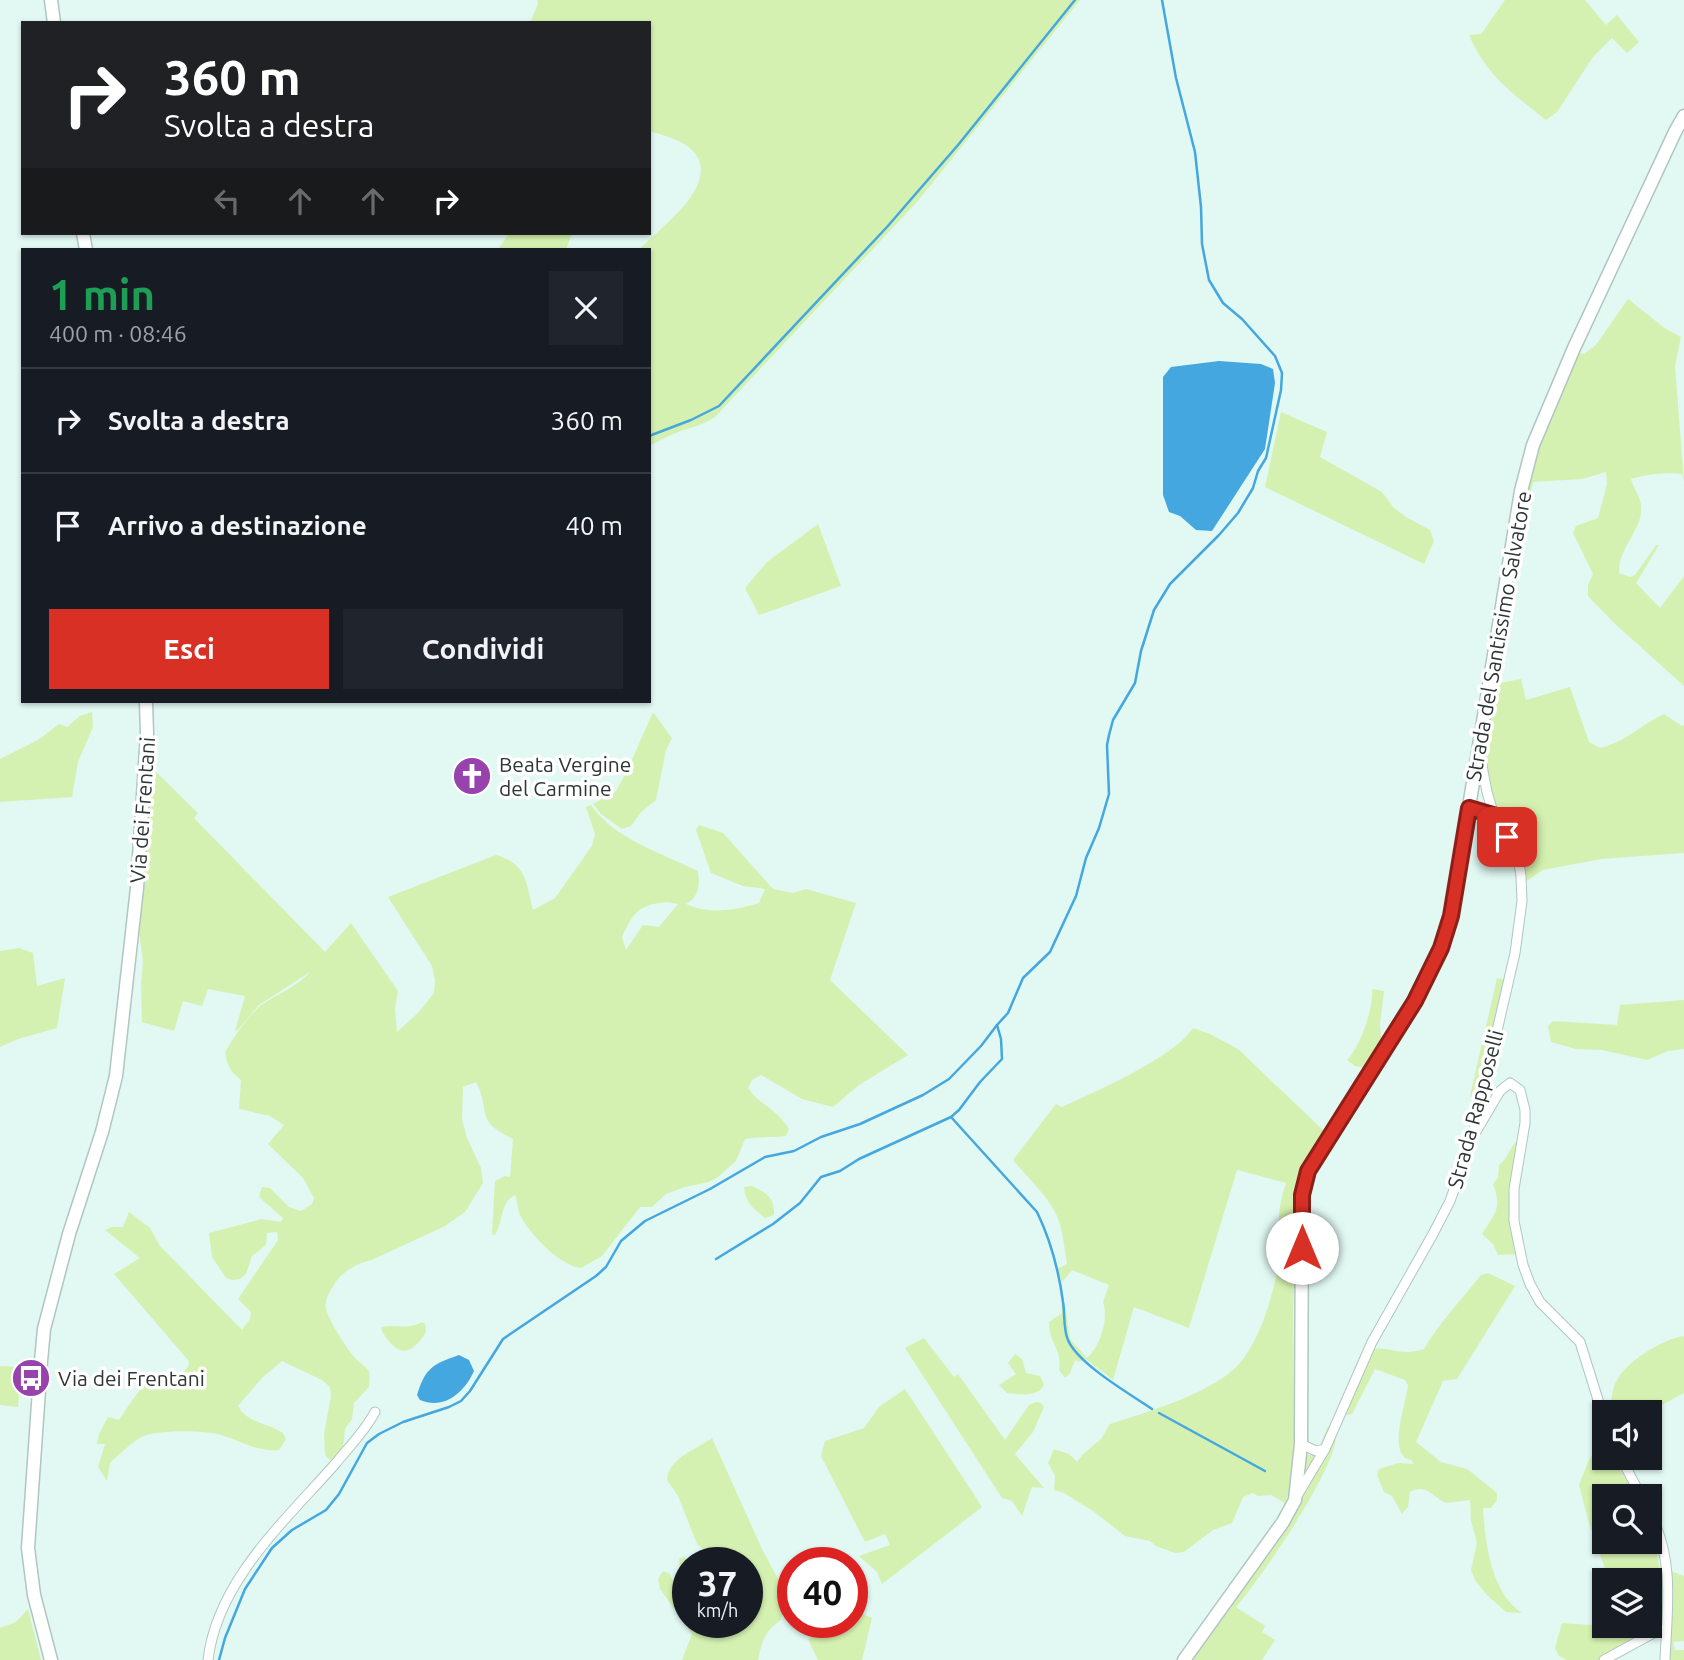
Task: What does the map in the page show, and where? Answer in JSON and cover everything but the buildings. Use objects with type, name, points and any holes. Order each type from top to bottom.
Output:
[{"type":"street","points":[[51,0],[54,21]]},
{"type":"street","name":"Strada del Santissimo Salvatore","points":[[1184,1660],[1283,1522],[1295,1500],[1301,1444],[1302,1195],[1308,1171],[1415,1001],[1441,948],[1451,916],[1521,491],[1534,445],[1574,348],[1684,116]]},
{"type":"street","name":"Via dei Frentani","points":[[51,1660],[34,1595],[28,1548],[44,1329],[116,1076],[137,888],[147,734],[146,703]]},
{"type":"street","name":"Strada Rapposelli","points":[[1295,1500],[1325,1449],[1372,1342],[1450,1201],[1472,1139],[1515,953],[1522,901],[1518,858],[1486,792],[1479,750]]},
{"type":"street","points":[[1469,808],[1496,816]]},
{"type":"street","points":[[1472,1139],[1500,1091],[1510,1083],[1515,1085],[1522,1096],[1525,1110],[1514,1189],[1514,1210],[1523,1265],[1541,1302],[1580,1342],[1598,1400]]},
{"type":"street","points":[[208,1660],[218,1620],[234,1587],[257,1553],[350,1446],[375,1412]]},
{"type":"street","points":[[1301,1444],[1316,1451],[1325,1449]]},
{"type":"street","points":[[1662,1543],[1667,1568],[1665,1660]]},
{"type":"street","points":[[1604,1660],[1658,1630],[1666,1629]]},
{"type":"green space","points":[[537,0],[1080,0],[917,202],[715,417],[651,445],[651,248],[641,248],[685,205],[700,177],[700,164],[693,151],[684,144],[651,132],[651,21],[531,21]]},
{"type":"green space","points":[[1505,0],[1585,0],[1606,25],[1617,15],[1639,42],[1627,53],[1612,38],[1593,57],[1557,112],[1546,120],[1511,92],[1492,72],[1469,35],[1481,34]]},
{"type":"green space","points":[[508,235],[571,235],[567,248],[499,248]]},
{"type":"green space","points":[[1628,299],[1666,329],[1681,337],[1675,366],[1684,482],[1682,474],[1675,473],[1631,479],[1640,502],[1641,514],[1622,555],[1619,573],[1630,577],[1635,575],[1656,545],[1659,545],[1636,583],[1660,608],[1684,576],[1684,686],[1588,596],[1588,585],[1593,574],[1573,533],[1576,526],[1598,518],[1607,484],[1606,472],[1582,479],[1533,482],[1521,538],[1517,538],[1529,477],[1544,430],[1578,353],[1584,354],[1596,345]]},
{"type":"green space","points":[[1281,412],[1327,432],[1320,457],[1382,492],[1393,507],[1430,530],[1434,541],[1424,564],[1265,487]]},
{"type":"green space","points":[[818,524],[841,586],[759,615],[745,588],[767,562]]},
{"type":"green space","points":[[1521,679],[1526,700],[1570,687],[1589,742],[1600,748],[1617,742],[1664,714],[1684,725],[1684,853],[1601,859],[1543,870],[1525,882],[1491,792],[1480,753],[1489,685]]},
{"type":"green space","points":[[92,712],[93,727],[78,762],[72,797],[0,802],[0,759],[38,740],[59,724],[67,727],[80,716]]},
{"type":"green space","points":[[653,712],[672,738],[666,750],[656,800],[641,812],[631,826],[622,829],[601,814],[593,804],[616,791]]},
{"type":"green space","points":[[150,766],[198,813],[194,818],[325,952],[351,923],[398,991],[395,1009],[397,1032],[418,1013],[434,993],[435,980],[432,966],[388,897],[496,855],[514,863],[524,875],[533,910],[555,898],[592,846],[595,834],[586,807],[591,805],[601,817],[625,836],[698,871],[698,890],[694,898],[686,904],[722,910],[750,906],[759,903],[765,889],[743,886],[711,873],[696,830],[699,825],[723,833],[773,889],[793,893],[806,889],[856,903],[830,980],[908,1055],[859,1085],[833,1107],[802,1099],[761,1075],[752,1080],[748,1088],[784,1122],[789,1129],[786,1136],[745,1139],[736,1161],[718,1177],[666,1194],[652,1207],[640,1207],[602,1256],[581,1268],[564,1262],[538,1240],[521,1217],[515,1195],[504,1208],[498,1230],[495,1235],[492,1234],[495,1181],[505,1176],[510,1177],[513,1139],[488,1121],[476,1082],[463,1087],[462,1119],[467,1138],[481,1168],[483,1183],[465,1212],[445,1226],[351,1268],[338,1279],[327,1298],[327,1313],[334,1327],[370,1376],[369,1387],[354,1403],[352,1419],[345,1429],[343,1449],[338,1456],[330,1460],[325,1455],[324,1434],[331,1396],[330,1387],[322,1380],[282,1361],[262,1378],[238,1406],[252,1419],[283,1433],[286,1439],[279,1450],[256,1448],[213,1433],[182,1431],[152,1434],[137,1440],[110,1463],[107,1481],[98,1467],[105,1444],[97,1444],[108,1417],[119,1420],[145,1385],[160,1377],[185,1371],[189,1365],[188,1360],[114,1274],[140,1258],[105,1230],[123,1227],[129,1212],[150,1228],[160,1246],[242,1330],[250,1319],[251,1312],[238,1299],[278,1240],[277,1232],[267,1233],[266,1245],[252,1256],[246,1274],[240,1279],[232,1280],[226,1278],[212,1257],[209,1233],[262,1219],[281,1222],[283,1218],[259,1197],[262,1187],[270,1188],[289,1207],[301,1211],[312,1204],[314,1198],[303,1178],[268,1144],[284,1125],[270,1116],[239,1109],[241,1080],[230,1068],[225,1053],[258,1008],[294,986],[310,972],[259,1005],[235,1031],[245,996],[208,989],[202,1006],[183,1001],[174,1031],[142,1022],[143,962],[139,931]],"holes":[[[658,903],[678,904],[659,927],[643,925],[626,950],[622,937],[638,911]]]},
{"type":"green space","points":[[19,948],[33,953],[37,986],[65,978],[57,1028],[0,1047],[0,951]]},
{"type":"green space","points":[[1497,978],[1506,980],[1479,1100],[1475,1100],[1470,1096]]},
{"type":"green space","points":[[1372,989],[1384,991],[1381,1038],[1363,1068],[1347,1060],[1365,1027]]},
{"type":"green space","points":[[1684,1000],[1684,1049],[1668,1051],[1647,1060],[1602,1050],[1576,1049],[1551,1042],[1548,1026],[1553,1021],[1617,1025],[1620,1005]]},
{"type":"green space","points":[[1193,1028],[1238,1049],[1324,1131],[1304,1166],[1296,1190],[1294,1454],[1291,1487],[1285,1503],[1271,1495],[1258,1496],[1253,1493],[1243,1497],[1232,1523],[1213,1530],[1184,1552],[1175,1553],[1150,1541],[1125,1536],[1093,1511],[1054,1490],[1055,1476],[1048,1463],[1054,1449],[1069,1454],[1077,1462],[1101,1439],[1110,1424],[1206,1388],[1243,1360],[1259,1332],[1275,1282],[1280,1252],[1280,1210],[1286,1183],[1237,1170],[1189,1328],[1134,1307],[1113,1380],[1086,1359],[1079,1362],[1075,1360],[1065,1378],[1059,1370],[1059,1357],[1049,1322],[1062,1313],[1061,1305],[1065,1304],[1070,1339],[1087,1358],[1096,1347],[1102,1332],[1105,1316],[1103,1302],[1109,1285],[1072,1270],[1062,1282],[1057,1269],[1067,1264],[1056,1214],[1013,1160],[1056,1104],[1062,1107],[1133,1073],[1170,1050]]},
{"type":"green space","points":[[1517,1141],[1520,1141],[1512,1193],[1520,1254],[1498,1255],[1493,1244],[1482,1234],[1496,1211],[1497,1200],[1493,1184],[1498,1178],[1499,1165]]},
{"type":"green space","points":[[752,1186],[769,1197],[774,1215],[765,1218],[751,1205],[744,1187]]},
{"type":"green space","points":[[1488,1273],[1515,1286],[1457,1379],[1443,1381],[1416,1442],[1441,1462],[1467,1469],[1497,1493],[1497,1500],[1491,1508],[1483,1508],[1488,1551],[1503,1593],[1522,1613],[1506,1612],[1475,1580],[1471,1570],[1477,1543],[1471,1521],[1470,1500],[1446,1503],[1425,1490],[1416,1490],[1410,1492],[1408,1507],[1402,1514],[1392,1496],[1384,1492],[1377,1475],[1379,1469],[1398,1463],[1414,1464],[1405,1458],[1399,1443],[1408,1385],[1405,1380],[1375,1369],[1352,1414],[1341,1416],[1370,1349],[1408,1352],[1424,1349],[1481,1275]]},
{"type":"green space","points":[[422,1322],[425,1324],[425,1334],[405,1351],[391,1343],[381,1327],[412,1326]]},
{"type":"green space","points":[[1684,1336],[1684,1393],[1662,1405],[1662,1400],[1612,1400],[1617,1380],[1629,1366],[1656,1346]]},
{"type":"green space","points":[[924,1338],[954,1377],[958,1374],[1005,1440],[1029,1405],[1036,1402],[1044,1407],[1033,1432],[1015,1454],[1044,1488],[1032,1487],[1022,1516],[1012,1501],[1002,1498],[905,1348]]},
{"type":"green space","points":[[1015,1354],[1022,1359],[1026,1373],[1040,1376],[1044,1384],[1038,1391],[1028,1394],[1007,1393],[999,1385],[1016,1374],[1008,1363]]},
{"type":"green space","points":[[0,1366],[21,1367],[18,1407],[0,1405]]},
{"type":"green space","points":[[905,1389],[982,1507],[882,1584],[877,1572],[868,1564],[868,1553],[890,1545],[885,1534],[865,1542],[821,1456],[825,1441],[864,1428],[879,1407]]},
{"type":"green space","points":[[1328,1426],[1336,1432],[1326,1469],[1297,1521],[1236,1607],[1265,1626],[1262,1632],[1275,1640],[1262,1660],[1189,1660],[1300,1496],[1302,1455],[1316,1455]]},
{"type":"green space","points":[[712,1438],[761,1547],[700,1547],[697,1544],[678,1496],[667,1480],[673,1465]]},
{"type":"green space","points":[[1592,1456],[1592,1470],[1621,1470],[1628,1484],[1592,1484],[1592,1532],[1579,1485]]},
{"type":"green space","points":[[763,1551],[777,1577],[777,1624],[764,1638],[758,1660],[682,1660],[690,1638],[763,1638]]},
{"type":"green space","points":[[1600,1554],[1657,1554],[1659,1568],[1605,1568]]},
{"type":"green space","points":[[663,1571],[670,1574],[672,1606],[660,1589],[658,1579]]},
{"type":"green space","points":[[1671,1571],[1684,1576],[1684,1641],[1673,1642],[1675,1650],[1684,1650],[1684,1660],[1668,1660]]},
{"type":"green space","points":[[28,1609],[41,1660],[0,1660],[0,1628],[16,1622]]},
{"type":"green space","points":[[868,1616],[872,1618],[868,1635]]},
{"type":"green space","points":[[1562,1623],[1590,1625],[1592,1638],[1632,1638],[1598,1660],[1567,1660],[1559,1656],[1555,1648]]},
{"type":"green space","points":[[867,1638],[862,1660],[818,1660],[808,1639]]},
{"type":"water","points":[[1219,361],[1261,364],[1273,369],[1275,383],[1265,449],[1212,531],[1196,530],[1180,516],[1169,512],[1163,495],[1163,377],[1171,367]]},
{"type":"water","points":[[459,1355],[469,1360],[474,1371],[465,1386],[445,1401],[429,1403],[420,1400],[417,1395],[431,1368]]},
{"type":"waterway","points":[[651,435],[719,406],[887,227],[958,145],[1075,0]]},
{"type":"waterway","points":[[716,1259],[773,1224],[800,1203],[821,1177],[840,1171],[859,1159],[951,1117],[1002,1059],[997,1025],[1008,1013],[1023,978],[1050,952],[1076,896],[1086,858],[1109,794],[1107,745],[1113,720],[1135,683],[1141,651],[1154,610],[1170,584],[1238,513],[1266,458],[1281,390],[1282,373],[1275,356],[1242,319],[1223,303],[1209,280],[1202,244],[1195,152],[1176,78],[1162,0]]},
{"type":"waterway","points":[[219,1660],[245,1589],[272,1548],[292,1530],[326,1510],[339,1494],[367,1443],[403,1422],[461,1401],[503,1339],[596,1276],[606,1267],[621,1241],[645,1221],[710,1189],[765,1157],[794,1151],[923,1095],[949,1079],[997,1025]]},
{"type":"waterway","points":[[951,1117],[1037,1212],[1053,1256],[1064,1306],[1065,1331],[1074,1349],[1106,1378],[1152,1409]]},
{"type":"waterway","points":[[1159,1413],[1265,1471]]},
{"type":"place","name":"Beata Vergine del Carmine","points":[[472,776]]},
{"type":"place","name":"Via dei Frentani","points":[[31,1378]]},
{"type":"route","points":[[1302,1248],[1302,1195],[1308,1171],[1415,1001],[1441,948],[1451,916],[1469,808],[1496,816],[1507,837]]}]
